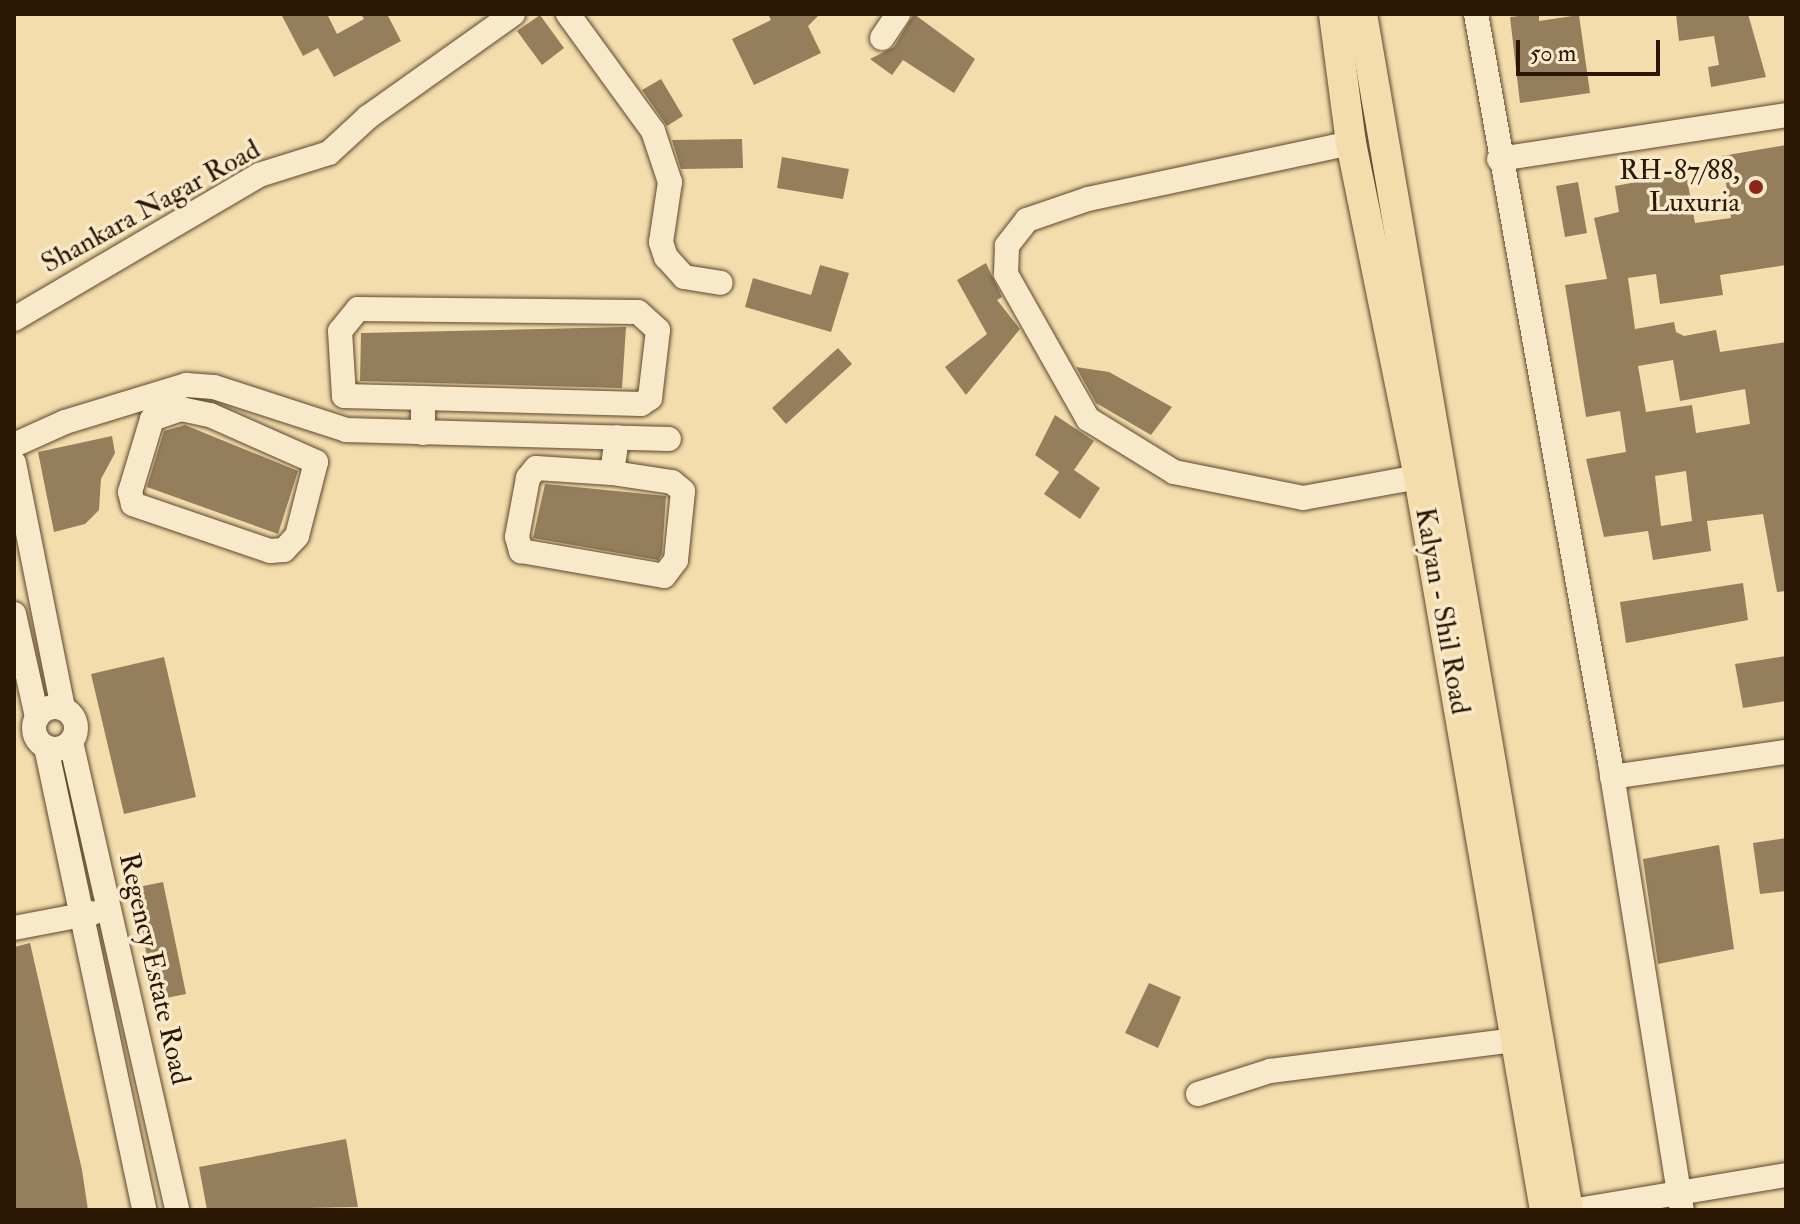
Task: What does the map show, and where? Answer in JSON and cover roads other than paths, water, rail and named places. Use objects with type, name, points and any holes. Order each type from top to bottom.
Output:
[{"type":"main road","name":"Kalyan - Shil Road","points":[[1334,14],[1351,143],[1419,477],[1545,1210]]},
{"type":"main road","name":"Kalyan - Shil Road","points":[[1362,14],[1568,1210]]},
{"type":"street","points":[[568,14],[653,131],[670,182],[661,242],[666,257],[684,277],[721,283]]},
{"type":"street","points":[[882,38],[898,14]]},
{"type":"street","points":[[1476,14],[1499,159],[1612,777],[1680,1201]]},
{"type":"street","name":"Shankara Nagar Road","points":[[17,312],[259,175],[329,153],[368,117],[500,17]]},
{"type":"street","points":[[1499,159],[1786,115]]},
{"type":"street","points":[[1351,143],[1088,199],[1027,220],[1007,246],[1006,274],[1088,419],[1164,467],[1202,481],[1303,498],[1419,477]]},
{"type":"street","points":[[358,309],[638,312],[658,330],[650,398],[641,404],[423,398],[344,396],[340,331],[358,309]]},
{"type":"street","points":[[14,445],[65,422],[186,385],[214,387],[257,404],[346,430],[669,439]]},
{"type":"street","points":[[423,398],[423,433]]},
{"type":"street","points":[[248,430],[257,404]]},
{"type":"street","points":[[163,411],[210,415],[248,430],[316,462],[297,536],[284,550],[270,551],[133,504],[130,492],[141,450],[152,419],[163,411]]},
{"type":"street","points":[[612,473],[617,437]]},
{"type":"street","points":[[14,463],[63,708],[33,733]]},
{"type":"street","points":[[536,468],[612,473],[672,482],[683,491],[676,560],[664,576],[521,551],[517,537],[528,478],[536,468]]},
{"type":"street","points":[[14,614],[33,733],[80,916],[144,1210]]},
{"type":"street","name":"Regency Estate Road","points":[[63,708],[76,723],[71,742],[177,1210]]},
{"type":"street","points":[[33,733],[71,742]]},
{"type":"street","points":[[1612,777],[1786,752]]},
{"type":"street","points":[[14,928],[111,908]]},
{"type":"street","points":[[1198,1094],[1270,1071],[1516,1040]]},
{"type":"street","points":[[1577,1210],[1680,1201],[1786,1175]]},
{"type":"place","name":"RH-87/88, Luxuria","points":[[1756,187]]}]
